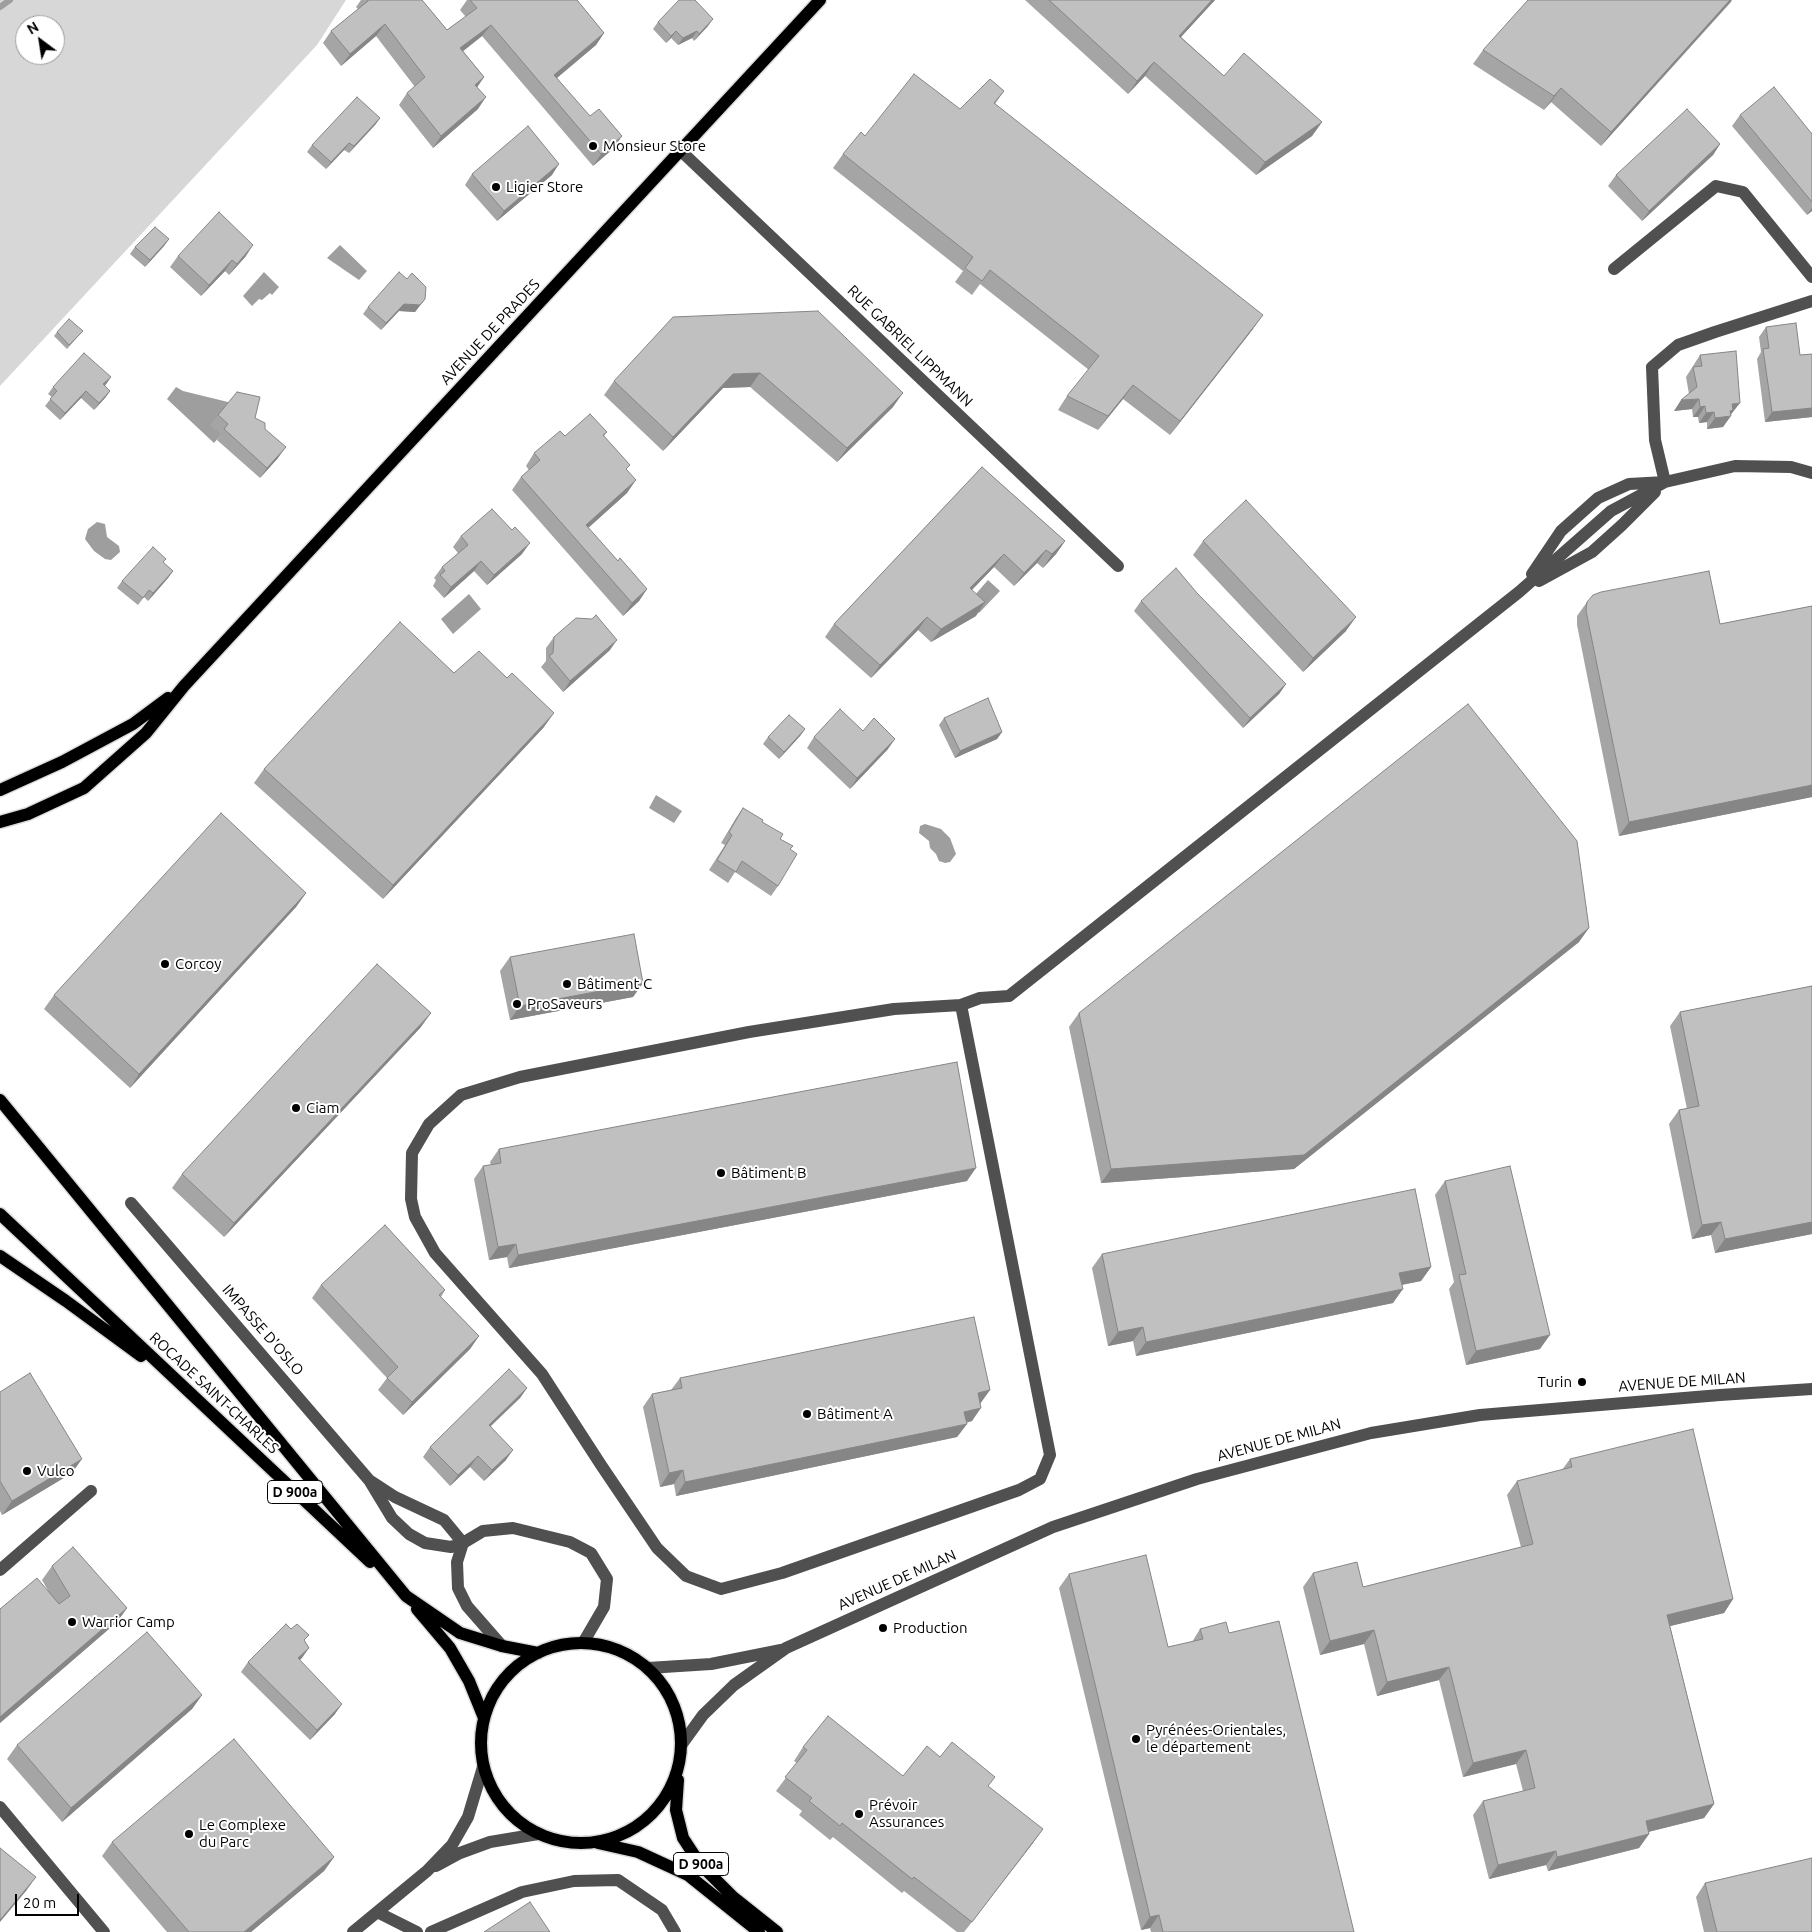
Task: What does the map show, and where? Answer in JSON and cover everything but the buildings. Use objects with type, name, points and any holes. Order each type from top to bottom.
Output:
[{"type":"main road","name":"AVENUE DE PRADES","points":[[0,822],[28,814],[84,788],[146,733],[184,686],[820,0]]},
{"type":"main road","name":"AVENUE DE PRADES","points":[[0,790],[62,762],[133,724],[184,686]]},
{"type":"main road","points":[[0,1100],[291,1453],[406,1596]]},
{"type":"main road","name":"ROCADE SAINT-CHARLES","points":[[0,1214],[406,1596],[450,1648],[469,1681],[484,1718]]},
{"type":"main road","points":[[0,1256],[66,1301],[184,1388]]},
{"type":"main road","name":"ROCADE SAINT-CHARLES","points":[[406,1596],[460,1634],[502,1646],[538,1653]]},
{"type":"main road","points":[[583,1643],[606,1646],[628,1654],[648,1668],[667,1689],[678,1716],[682,1744],[679,1768],[668,1795],[649,1817],[626,1834],[598,1843],[567,1843],[538,1834],[513,1818],[494,1795],[483,1767],[481,1742],[484,1718],[496,1691],[514,1669],[538,1653],[560,1645],[583,1643]]},
{"type":"main road","name":"D 900a","points":[[679,1768],[676,1810],[683,1838],[700,1864],[733,1897],[777,1932]]},
{"type":"main road","name":"D 900a","points":[[598,1843],[638,1852],[688,1874],[759,1932]]},
{"type":"street","name":"RUE GABRIEL LIPPMANN","points":[[681,151],[1118,566]]},
{"type":"street","points":[[1614,269],[1716,186],[1743,192],[1812,277]]},
{"type":"street","points":[[1665,482],[1655,440],[1652,367],[1678,345],[1812,301]]},
{"type":"street","points":[[1519,592],[1561,531],[1598,498],[1629,484],[1665,482],[1735,466],[1791,467],[1812,473]]},
{"type":"street","points":[[961,1005],[1050,1456],[1040,1479],[1019,1490],[782,1573],[721,1589],[686,1576],[657,1548],[542,1374],[435,1253],[415,1217],[411,1199],[412,1153],[429,1124],[461,1096],[520,1076],[749,1032],[894,1009],[961,1005],[980,998],[1009,996],[1519,592],[1611,511],[1665,482]]},
{"type":"street","points":[[1519,592],[1592,552],[1665,482]]},
{"type":"street","name":"IMPASSE D'OSLO","points":[[131,1203],[369,1480]]},
{"type":"street","name":"AVENUE DE MILAN","points":[[682,1744],[703,1715],[734,1685],[786,1648],[1053,1527],[1196,1479],[1371,1433],[1480,1415],[1701,1396],[1812,1390]]},
{"type":"street","points":[[369,1480],[395,1497],[444,1520],[463,1543]]},
{"type":"street","points":[[369,1480],[392,1518],[409,1534],[425,1543],[450,1547],[463,1543],[483,1531],[513,1528],[570,1542],[591,1553],[607,1579],[604,1607],[583,1643]]},
{"type":"street","points":[[0,1570],[91,1491]]},
{"type":"street","points":[[463,1543],[457,1562],[458,1588],[467,1606],[502,1646]]},
{"type":"street","name":"AVENUE DE MILAN","points":[[648,1668],[711,1664],[786,1648]]},
{"type":"street","points":[[353,1932],[427,1871],[452,1845],[468,1816],[483,1767]]},
{"type":"street","points":[[0,1807],[104,1932]]},
{"type":"street","points":[[427,1871],[460,1853],[490,1842],[538,1834]]},
{"type":"street","points":[[431,1932],[522,1892],[574,1881],[618,1880],[662,1910],[675,1932]]},
{"type":"street","points":[[377,1912],[416,1932]]},
{"type":"shaded area","points":[[0,0],[346,0],[317,45],[0,386]]},
{"type":"shaded area","points":[[340,245],[367,271],[359,280],[327,258]]},
{"type":"shaded area","points":[[264,272],[279,287],[272,295],[270,293],[262,300],[259,299],[252,306],[243,296]]},
{"type":"shaded area","points":[[176,387],[183,391],[228,402],[221,435],[214,443],[167,399]]},
{"type":"shaded area","points":[[97,522],[105,524],[107,537],[119,546],[120,552],[111,560],[105,559],[94,551],[85,539],[88,529]]},
{"type":"shaded area","points":[[988,580],[1000,591],[979,613],[968,603]]},
{"type":"shaded area","points":[[469,594],[481,609],[453,634],[441,619]]},
{"type":"shaded area","points":[[656,795],[682,811],[674,823],[649,808]]},
{"type":"shaded area","points":[[925,824],[941,829],[950,838],[956,854],[950,862],[939,861],[936,854],[930,848],[929,841],[919,833],[920,826]]},
{"type":"waterway","points":[[0,7],[10,0]]},
{"type":"place","name":"Monsieur Store","points":[[593,146]]},
{"type":"place","name":"Ligier Store","points":[[496,187]]},
{"type":"place","name":"Corcoy","points":[[165,964]]},
{"type":"place","name":"Bâtiment C","points":[[567,984]]},
{"type":"place","name":"ProSaveurs","points":[[517,1004]]},
{"type":"place","name":"Ciam","points":[[296,1108]]},
{"type":"place","name":"Bâtiment B","points":[[721,1173]]},
{"type":"place","name":"Turin","points":[[1582,1382]]},
{"type":"place","name":"Bâtiment A","points":[[807,1414]]},
{"type":"place","name":"Vulco","points":[[27,1471]]},
{"type":"place","name":"Warrior Camp","points":[[72,1622]]},
{"type":"place","name":"Production","points":[[883,1628]]},
{"type":"place","name":"Pyrénées-Orientales, le département","points":[[1136,1739]]},
{"type":"place","name":"Prévoir Assurances","points":[[859,1814]]},
{"type":"place","name":"Le Complexe du Parc","points":[[189,1834]]}]
